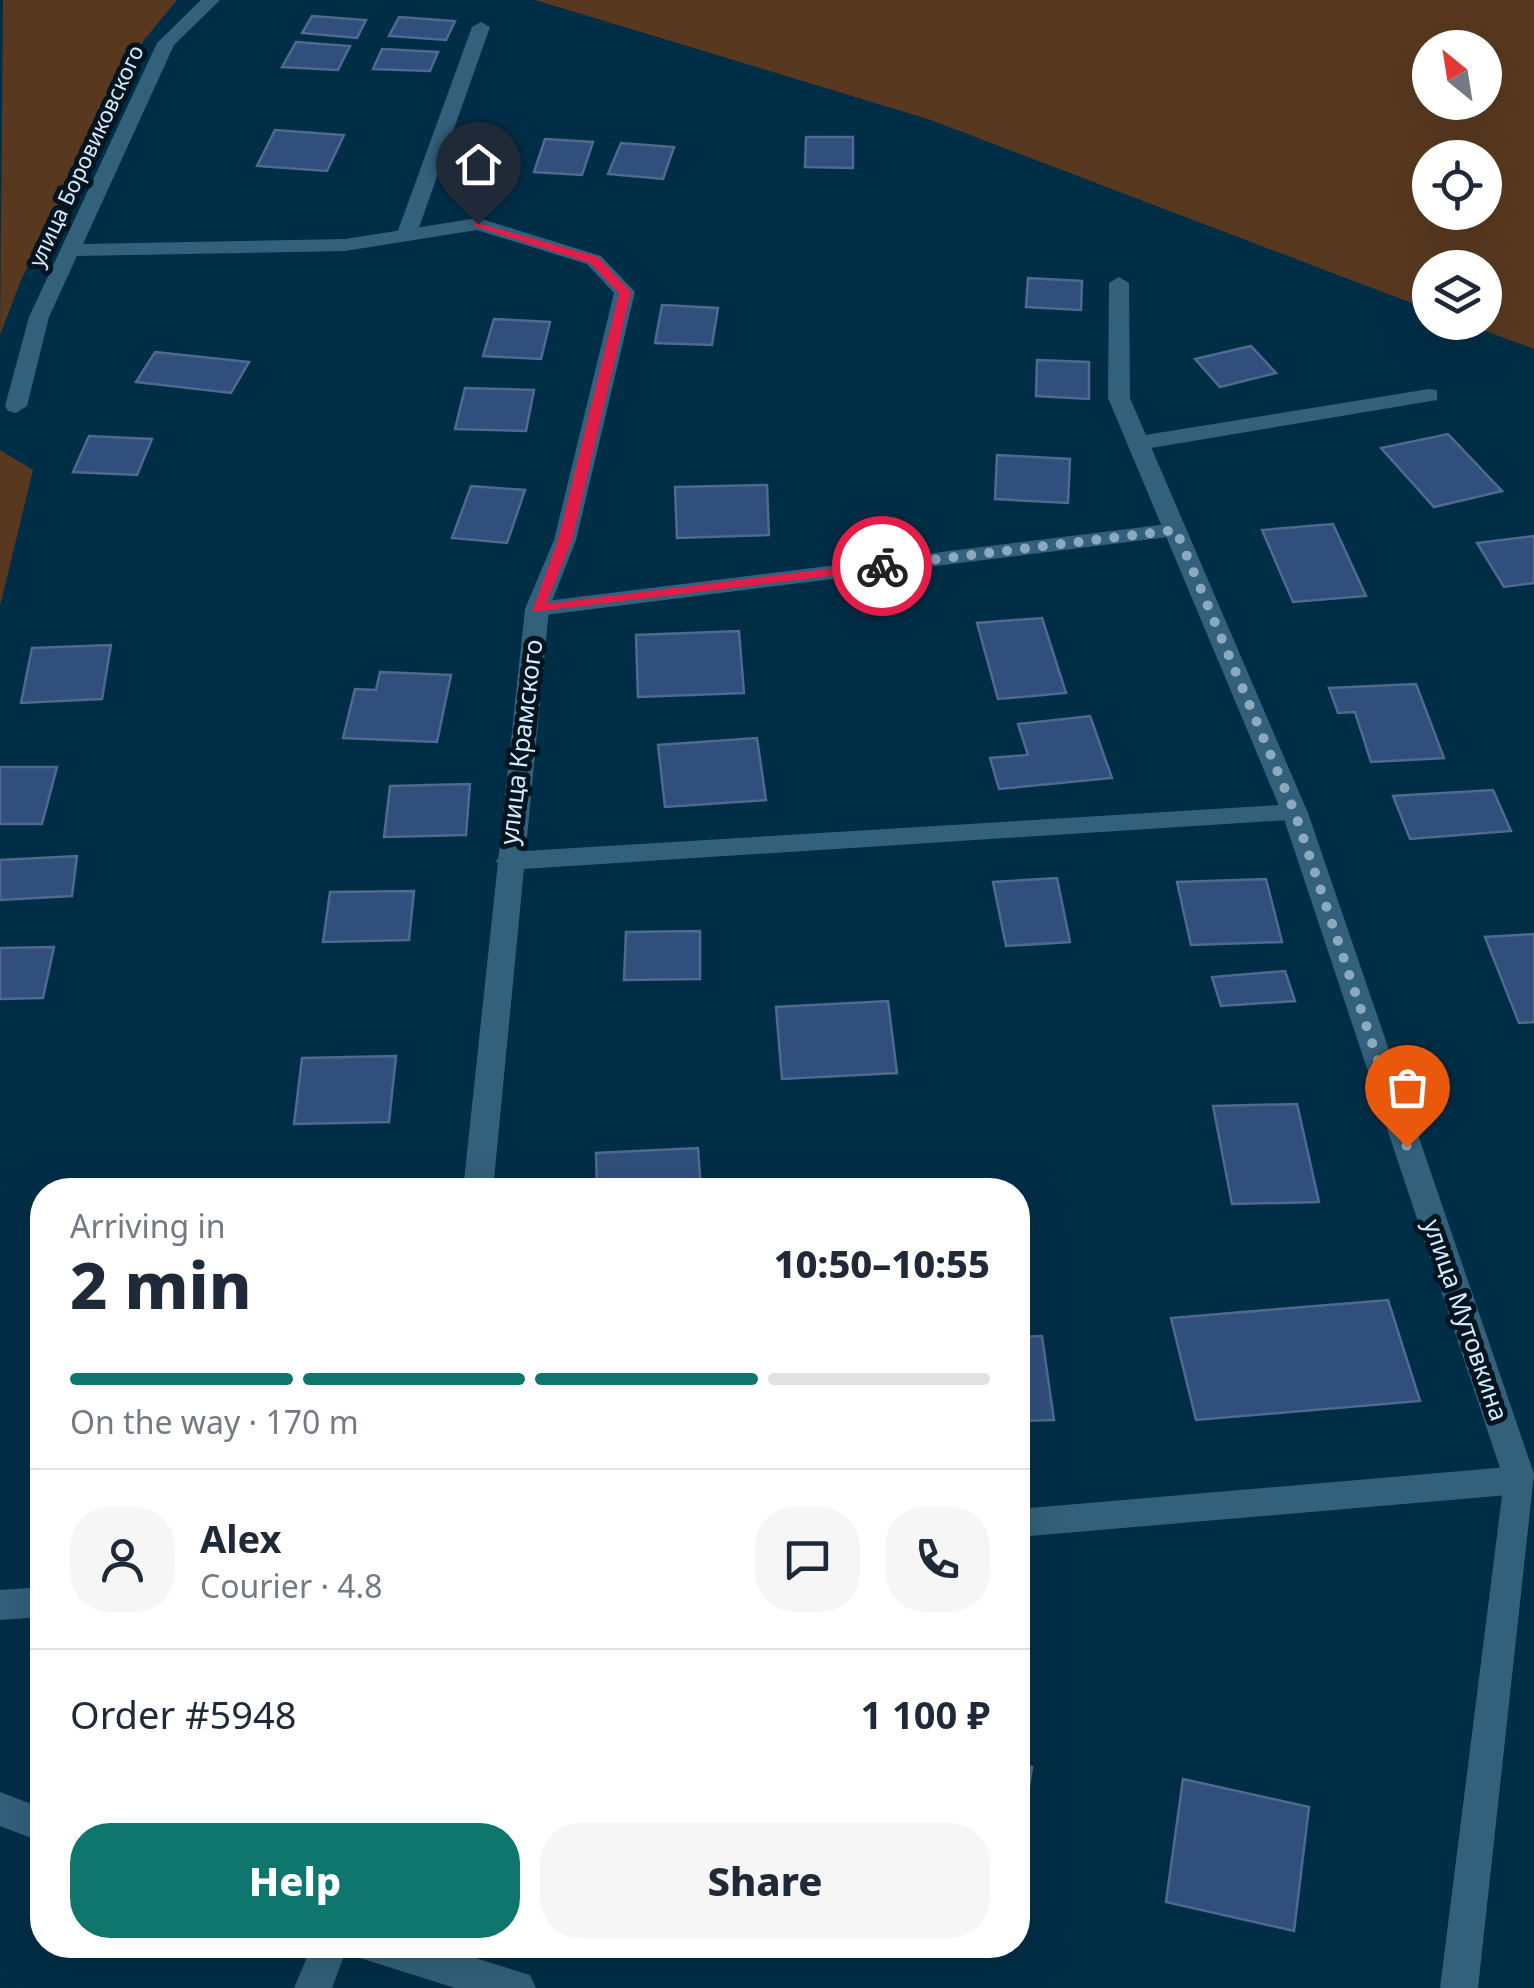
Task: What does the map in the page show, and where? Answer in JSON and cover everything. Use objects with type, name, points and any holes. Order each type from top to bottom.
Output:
[{"type":"street","name":"улица Боровиковского","points":[[16,406],[39,317],[166,43],[211,0]]},
{"type":"street","points":[[70,250],[345,245],[406,236],[481,27]]},
{"type":"street","name":"улица Крамского","points":[[406,236],[478,224],[594,260],[625,292],[565,540],[537,609],[508,861],[479,1178]]},
{"type":"street","name":"улица Мутовкина","points":[[1119,283],[1120,398],[1295,813],[1520,1480],[1459,1988]]},
{"type":"street","points":[[1139,443],[1429,395]]},
{"type":"street","points":[[537,609],[1176,530]]},
{"type":"street","points":[[508,861],[1295,813]]},
{"type":"street","points":[[1030,1522],[1520,1480]]},
{"type":"street","points":[[0,1605],[30,1603]]},
{"type":"street","points":[[0,1809],[30,1820]]},
{"type":"street","points":[[313,1988],[325,1958]]},
{"type":"street","points":[[417,1958],[517,1988]]},
{"type":"shaded area","points":[[3,0],[177,0],[144,40],[21,280],[0,335]]},
{"type":"shaded area","points":[[535,0],[1534,0],[1534,349],[1502,337],[1502,250],[1412,250],[1412,303],[928,119]]},
{"type":"shaded area","points":[[0,450],[33,470],[0,606]]},
{"type":"building","points":[[312,16],[366,20],[357,38],[302,33]]},
{"type":"building","points":[[399,17],[455,21],[446,40],[389,36]]},
{"type":"building","points":[[296,42],[350,46],[338,70],[282,67]]},
{"type":"building","points":[[382,49],[438,52],[430,71],[373,69]]},
{"type":"building","points":[[275,130],[344,135],[327,171],[257,166]]},
{"type":"building","points":[[464,137],[512,142],[497,172],[449,168]]},
{"type":"building","points":[[806,137],[853,137],[853,168],[805,167]]},
{"type":"building","points":[[545,139],[593,142],[582,175],[534,172]]},
{"type":"building","points":[[621,143],[674,147],[663,179],[608,174]]},
{"type":"building","points":[[1028,278],[1082,281],[1081,310],[1026,307]]},
{"type":"building","points":[[662,305],[718,308],[712,345],[655,343]]},
{"type":"building","points":[[494,319],[550,322],[541,359],[483,356]]},
{"type":"building","points":[[1251,346],[1276,373],[1220,387],[1195,359]]},
{"type":"building","points":[[155,352],[249,362],[231,393],[136,382]]},
{"type":"building","points":[[1037,360],[1089,362],[1089,399],[1036,396]]},
{"type":"building","points":[[465,388],[534,390],[526,431],[455,429]]},
{"type":"building","points":[[1448,434],[1502,491],[1434,507],[1381,448]]},
{"type":"building","points":[[89,436],[152,439],[137,475],[73,472]]},
{"type":"building","points":[[997,455],[1070,459],[1068,503],[995,499]]},
{"type":"building","points":[[767,485],[769,535],[677,538],[675,487]]},
{"type":"building","points":[[471,486],[525,490],[507,543],[452,538]]},
{"type":"building","points":[[1333,524],[1366,596],[1293,602],[1262,530]]},
{"type":"building","points":[[1534,536],[1534,583],[1504,587],[1477,543]]},
{"type":"building","points":[[1042,618],[1066,693],[998,699],[977,623]]},
{"type":"building","points":[[739,631],[744,693],[638,697],[636,635]]},
{"type":"building","points":[[111,645],[102,699],[21,703],[32,648]]},
{"type":"building","points":[[380,672],[451,675],[437,742],[343,738],[355,689],[376,690]]},
{"type":"building","points":[[1416,684],[1444,758],[1371,762],[1355,712],[1338,713],[1329,688]]},
{"type":"building","points":[[1090,716],[1112,778],[999,789],[990,758],[1028,755],[1018,724]]},
{"type":"building","points":[[757,738],[766,800],[665,807],[658,745]]},
{"type":"building","points":[[0,767],[57,767],[42,824],[0,824]]},
{"type":"building","points":[[470,784],[466,835],[384,837],[390,786]]},
{"type":"building","points":[[1493,790],[1511,831],[1410,839],[1393,796]]},
{"type":"building","points":[[77,856],[72,896],[0,900],[0,860]]},
{"type":"building","points":[[1057,878],[1070,942],[1006,946],[993,882]]},
{"type":"building","points":[[1266,879],[1282,942],[1191,945],[1177,882]]},
{"type":"building","points":[[414,891],[409,940],[323,942],[330,892]]},
{"type":"building","points":[[700,931],[700,979],[624,980],[626,932]]},
{"type":"building","points":[[1534,934],[1534,1022],[1519,1023],[1485,937]]},
{"type":"building","points":[[54,947],[43,998],[0,999],[0,948]]},
{"type":"building","points":[[1285,971],[1295,1001],[1221,1006],[1212,977]]},
{"type":"building","points":[[888,1001],[897,1073],[782,1079],[776,1007]]},
{"type":"building","points":[[396,1056],[389,1122],[294,1124],[302,1058]]},
{"type":"building","points":[[1297,1104],[1319,1202],[1232,1204],[1213,1106]]},
{"type":"building","points":[[698,1148],[700,1178],[597,1178],[596,1153]]},
{"type":"building","points":[[1388,1300],[1420,1401],[1196,1420],[1171,1318]]},
{"type":"building","points":[[1030,1336],[1042,1336],[1054,1420],[1030,1421]]},
{"type":"building","points":[[1183,1779],[1309,1807],[1294,1931],[1166,1902]]},
{"type":"way so far","points":[[882,566],[1176,530],[1295,813],[1407,1147]]},
{"type":"route","points":[[478,224],[594,260],[625,292],[565,540],[537,609],[882,566]]}]
